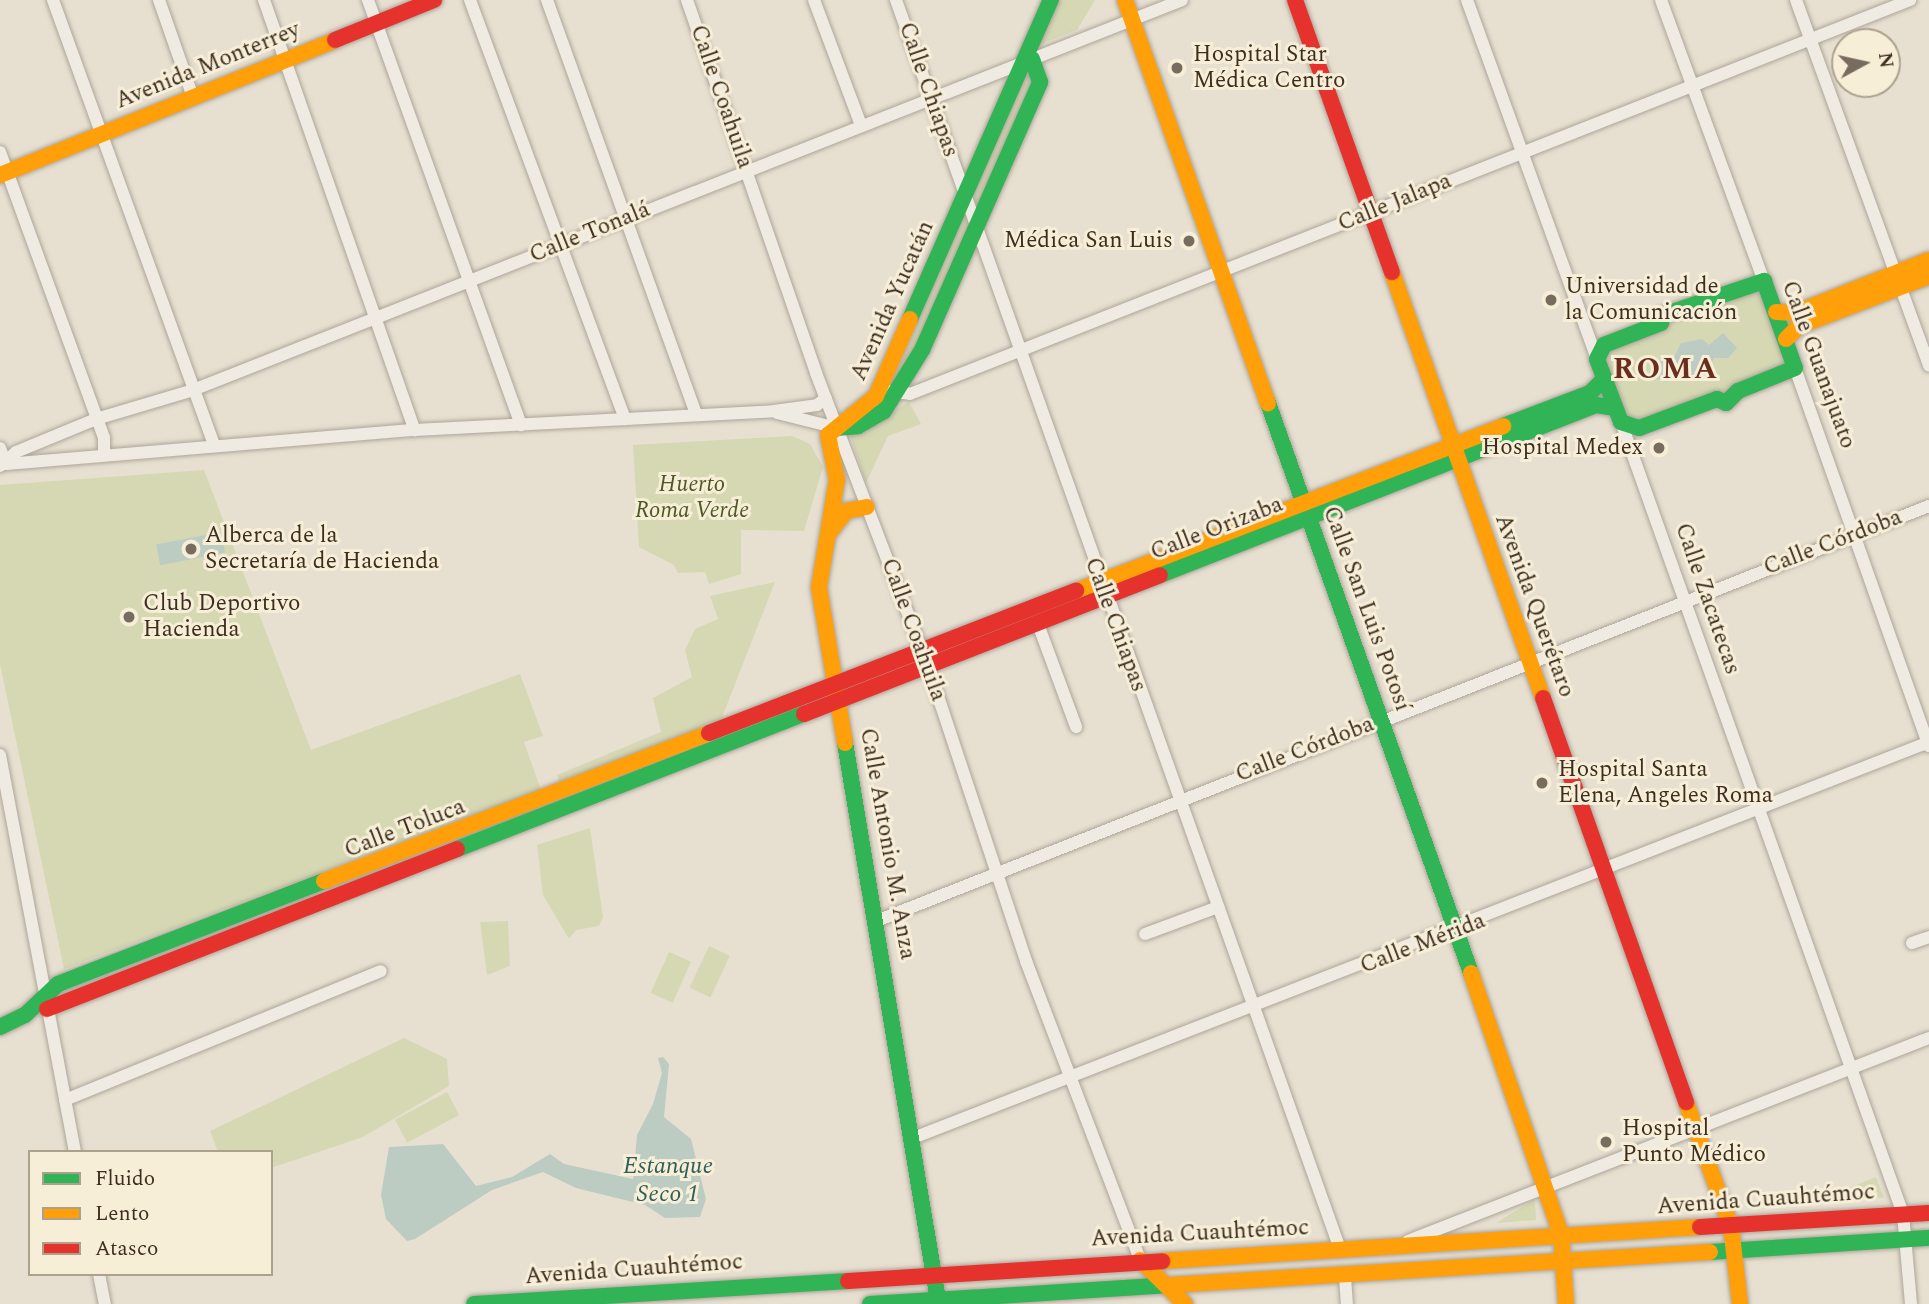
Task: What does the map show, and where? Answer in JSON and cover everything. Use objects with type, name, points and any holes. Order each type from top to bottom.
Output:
[{"type":"main road","name":"Avenida Monterrey","points":[[4,173],[434,0]]},
{"type":"main road","name":"Avenida Yucatán","points":[[837,428],[869,406],[880,389],[1027,61],[1051,0]]},
{"type":"main road","name":"Calle San Luis Potosí","points":[[1125,0],[1547,1186],[1561,1234],[1566,1304]]},
{"type":"main road","name":"Avenida Querétaro","points":[[1295,0],[1731,1227],[1737,1251],[1740,1304]]},
{"type":"main road","name":"Avenida Yucatán","points":[[837,428],[865,423],[897,395],[974,220],[1040,82],[1041,71],[1027,61]]},
{"type":"main road","points":[[1786,339],[1794,328],[1898,281],[1929,260]]},
{"type":"main road","points":[[1776,312],[1795,313],[1898,281],[1929,276]]},
{"type":"main road","points":[[1597,359],[1604,345],[1661,323],[1663,315],[1764,281]]},
{"type":"main road","name":"Calle Guanajuato","points":[[1764,281],[1795,368]]},
{"type":"main road","name":"Calle Zacatecas","points":[[1597,359],[1618,415]]},
{"type":"main road","name":"Calle Orizaba","points":[[1307,510],[1458,461],[1596,405],[1639,428],[1717,399],[1726,403],[1738,391],[1795,368]]},
{"type":"main road","name":"Calle Orizaba","points":[[837,695],[1307,510],[1452,445],[1590,393],[1604,379]]},
{"type":"main road","name":"Calle Antonio M. Anza","points":[[837,428],[828,435],[837,480],[824,539],[819,587],[879,920],[938,1302]]},
{"type":"main road","points":[[824,539],[846,512],[867,507]]},
{"type":"main road","name":"Calle Orizaba","points":[[925,659],[1038,624],[1103,591]]},
{"type":"main road","name":"Calle Toluca","points":[[0,1027],[46,1004],[58,984],[471,836],[837,695]]},
{"type":"main road","name":"Avenida Cuauhtémoc","points":[[474,1304],[1403,1243],[1731,1227],[1929,1213]]},
{"type":"main road","points":[[870,1304],[1345,1277],[1929,1238]]},
{"type":"main road","points":[[1140,1260],[1171,1285],[1185,1304]]},
{"type":"street","points":[[53,0],[214,443]]},
{"type":"street","points":[[159,0],[193,97]]},
{"type":"street","points":[[264,0],[415,430]]},
{"type":"street","points":[[368,0],[521,425]]},
{"type":"street","points":[[470,0],[625,419]]},
{"type":"street","points":[[547,0],[628,218],[696,413]]},
{"type":"street","name":"Calle Coahuila","points":[[687,0],[826,398],[925,659],[995,871],[1070,1079],[1140,1260]]},
{"type":"street","points":[[814,0],[861,125]]},
{"type":"street","name":"Calle Chiapas","points":[[896,0],[1176,799],[1257,1009],[1340,1249]]},
{"type":"street","name":"Calle Tonalá","points":[[3,465],[16,452],[96,419],[193,390],[1182,0]]},
{"type":"street","name":"Calle Zacatecas","points":[[1467,0],[1597,359]]},
{"type":"street","name":"Calle Guanajuato","points":[[1661,0],[1764,281]]},
{"type":"street","points":[[1796,0],[1929,366]]},
{"type":"street","name":"Calle Jalapa","points":[[897,395],[1018,351],[1910,0]]},
{"type":"street","points":[[0,152],[4,173],[96,419],[104,454]]},
{"type":"street","name":"Calle Guanajuato","points":[[1795,368],[1929,744]]},
{"type":"street","points":[[880,389],[897,395]]},
{"type":"street","points":[[0,448],[3,465],[214,443],[696,413],[774,411],[817,405],[826,398]]},
{"type":"street","points":[[774,411],[837,428]]},
{"type":"street","name":"Calle Zacatecas","points":[[1618,415],[1903,1214],[1911,1304]]},
{"type":"street","name":"Calle Córdoba","points":[[879,920],[1176,799],[1929,506]]},
{"type":"street","points":[[1038,624],[1076,727]]},
{"type":"street","name":"Calle Mérida","points":[[913,1138],[1257,1009],[1929,744]]},
{"type":"street","points":[[0,755],[75,1150]]},
{"type":"street","points":[[1145,934],[1219,907]]},
{"type":"street","points":[[1912,943],[1929,937]]},
{"type":"street","points":[[65,1100],[381,971]]},
{"type":"street","points":[[1403,1243],[1929,1038]]},
{"type":"street","points":[[99,1276],[105,1304]]},
{"type":"street","points":[[1345,1277],[1347,1304]]},
{"type":"green space","points":[[1057,0],[1095,0],[1077,30],[1036,46]]},
{"type":"green space","points":[[1028,65],[1040,72],[975,212],[969,197]]},
{"type":"green space","points":[[966,209],[971,221],[921,345],[890,388]]},
{"type":"green space","points":[[1764,281],[1795,367],[1628,428],[1597,342]]},
{"type":"green space","points":[[909,402],[921,424],[888,436],[866,483],[850,435]]},
{"type":"green space","name":"Huerto Roma Verde","points":[[792,436],[810,444],[823,467],[804,531],[741,530],[741,574],[709,584],[705,572],[678,573],[674,565],[639,547],[633,445]]},
{"type":"green space","points":[[204,470],[311,750],[520,674],[543,736],[524,742],[541,790],[64,969],[0,664],[0,485]]},
{"type":"green space","points":[[775,582],[721,720],[560,784],[557,775],[661,732],[653,698],[692,677],[685,650],[695,629],[718,619],[710,596]]},
{"type":"green space","points":[[590,828],[603,917],[599,926],[576,930],[569,939],[543,895],[537,845]]},
{"type":"green space","points":[[508,921],[510,966],[487,975],[480,922]]},
{"type":"green space","points":[[709,946],[730,956],[710,997],[690,988]]},
{"type":"green space","points":[[669,952],[691,962],[673,1003],[651,993]]},
{"type":"green space","points":[[404,1038],[447,1059],[449,1086],[363,1137],[273,1167],[273,1150],[217,1150],[210,1131]]},
{"type":"green space","points":[[447,1092],[459,1115],[407,1143],[395,1120]]},
{"type":"green space","points":[[1876,1177],[1884,1198],[1831,1195]]},
{"type":"green space","points":[[1535,1199],[1536,1220],[1496,1223]]},
{"type":"water","points":[[1723,333],[1737,348],[1728,358],[1714,358],[1705,377],[1689,379],[1679,372],[1667,382],[1657,379],[1654,363],[1674,357],[1681,343],[1702,339],[1709,345]]},
{"type":"water","name":"Alberca de la Secretaría de Hacienda","points":[[221,532],[225,553],[160,565],[156,545]]},
{"type":"water","name":"Estanque Seco 1","points":[[663,1057],[669,1064],[664,1117],[691,1139],[706,1199],[700,1217],[665,1218],[645,1205],[576,1188],[543,1172],[492,1190],[415,1239],[407,1241],[386,1219],[381,1195],[389,1147],[443,1144],[476,1186],[512,1177],[550,1154],[564,1164],[633,1179],[637,1135],[653,1104],[662,1073],[658,1058]]},
{"type":"traffic: fast","points":[[910,319],[1051,0]]},
{"type":"traffic: fast","points":[[837,428],[858,426],[884,411],[922,350],[1040,82],[1032,59]]},
{"type":"traffic: fast","points":[[1764,281],[1795,368],[1738,391],[1726,403],[1717,399],[1639,428],[1621,422],[1597,359],[1604,345],[1661,323],[1663,315],[1764,281]]},
{"type":"traffic: fast","points":[[1503,426],[1590,393],[1604,379]]},
{"type":"traffic: fast","points":[[1268,403],[1471,973]]},
{"type":"traffic: fast","points":[[1160,575],[1596,405],[1614,408]]},
{"type":"traffic: fast","points":[[457,849],[804,714]]},
{"type":"traffic: fast","points":[[845,743],[938,1300]]},
{"type":"traffic: fast","points":[[0,1027],[25,1015],[58,984],[324,881]]},
{"type":"traffic: fast","points":[[1710,1252],[1929,1238]]},
{"type":"traffic: fast","points":[[474,1304],[848,1281]]},
{"type":"traffic: fast","points":[[870,1304],[1170,1285]]},
{"type":"traffic: slow","points":[[1125,0],[1268,403]]},
{"type":"traffic: slow","points":[[0,175],[335,40]]},
{"type":"traffic: slow","points":[[1776,312],[1795,313],[1929,260]]},
{"type":"traffic: slow","points":[[1392,272],[1543,698]]},
{"type":"traffic: slow","points":[[1786,339],[1799,326],[1929,276]]},
{"type":"traffic: slow","points":[[845,743],[819,587],[837,480],[828,435],[876,396],[910,319]]},
{"type":"traffic: slow","points":[[1076,591],[1503,426]]},
{"type":"traffic: slow","points":[[829,533],[846,511],[867,507]]},
{"type":"traffic: slow","points":[[324,881],[709,733]]},
{"type":"traffic: slow","points":[[1471,973],[1561,1234],[1566,1304]]},
{"type":"traffic: slow","points":[[1686,1102],[1731,1227],[1740,1304]]},
{"type":"traffic: slow","points":[[1162,1261],[1700,1227]]},
{"type":"traffic: slow","points":[[1170,1285],[1710,1252]]},
{"type":"traffic: slow","points":[[1140,1260],[1185,1304]]},
{"type":"traffic: jam","points":[[335,40],[434,0]]},
{"type":"traffic: jam","points":[[1295,0],[1392,272]]},
{"type":"traffic: jam","points":[[804,714],[1160,575]]},
{"type":"traffic: jam","points":[[709,733],[1076,591]]},
{"type":"traffic: jam","points":[[1543,698],[1686,1102]]},
{"type":"traffic: jam","points":[[47,1009],[457,849]]},
{"type":"traffic: jam","points":[[1700,1227],[1929,1213]]},
{"type":"traffic: jam","points":[[848,1281],[1162,1261]]},
{"type":"place","name":"Hospital Star Médica Centro","points":[[1177,68]]},
{"type":"place","name":"Médica San Luis","points":[[1189,241]]},
{"type":"place","name":"Universidad de la Comunicación","points":[[1551,300]]},
{"type":"place","name":"Hospital Medex","points":[[1659,448]]},
{"type":"place","name":"Alberca de la Secretaría de Hacienda","points":[[191,549]]},
{"type":"place","name":"Club Deportivo Hacienda","points":[[129,617]]},
{"type":"place","name":"Hospital Santa Elena, Angeles Roma","points":[[1542,783]]},
{"type":"place","name":"Hospital Punto Médico","points":[[1606,1142]]},
{"type":"district","name":"ROMA","points":[[1666,369]]}]
